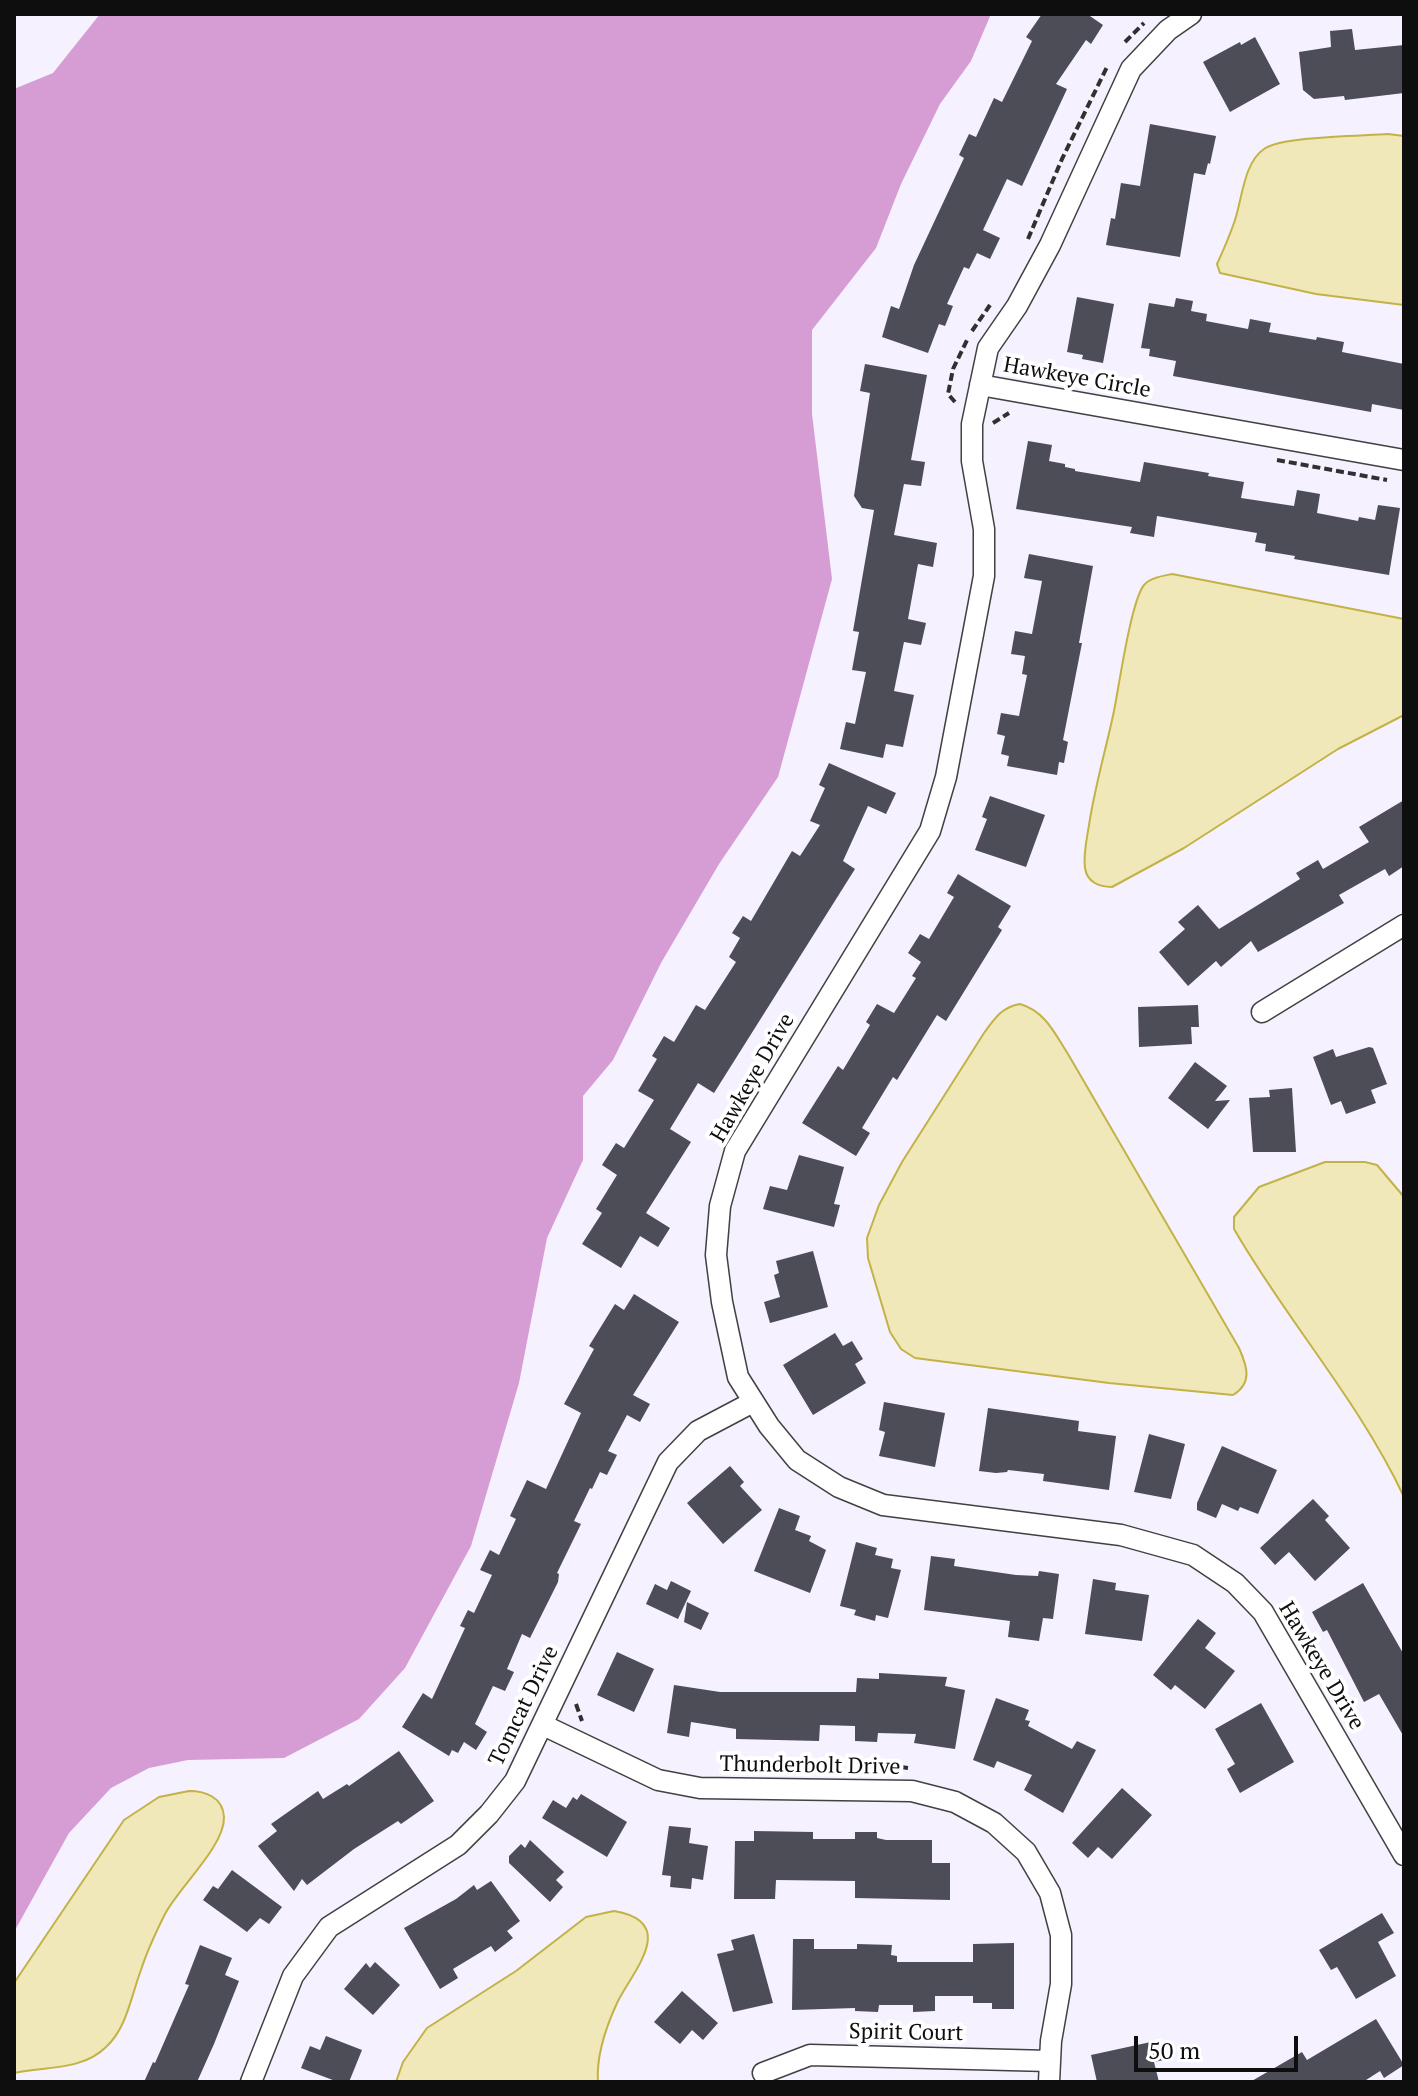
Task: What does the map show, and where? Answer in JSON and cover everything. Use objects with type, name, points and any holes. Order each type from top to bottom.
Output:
[{"type":"street","name":"Hawkeye Circle","points":[[1191,14],[1168,30],[1131,69],[1050,245],[1017,306],[988,348],[980,385],[1404,460]]},
{"type":"street","name":"Hawkeye Drive","points":[[980,385],[972,424],[972,461],[984,529],[984,576],[946,777],[930,831],[735,1151],[720,1206],[716,1255],[722,1302],[738,1377],[769,1426],[797,1460],[839,1487],[883,1505],[1121,1535],[1193,1555],[1235,1583],[1263,1612],[1404,1855]]},
{"type":"street","points":[[1262,1012],[1404,925]]},
{"type":"street","name":"Tomcat Drive","points":[[251,2082],[293,1976],[329,1927],[458,1845],[489,1814],[515,1781],[668,1462],[698,1431],[753,1402]]},
{"type":"street","name":"Thunderbolt Drive","points":[[543,1725],[658,1780],[700,1788],[912,1791],[955,1802],[994,1823],[1026,1852],[1050,1893],[1061,1935],[1061,1984],[1049,2082]]},
{"type":"street","name":"Spirit Court","points":[[763,2073],[810,2055],[1050,2061]]},
{"type":"path","points":[[579,1694],[575,1706],[586,1724]]},
{"type":"path","points":[[734,1766],[806,1765],[845,1769]]},
{"type":"path","points":[[872,1769],[892,1766],[922,1770]]},
{"type":"shaded area","points":[[100,14],[991,14],[971,61],[940,104],[901,184],[876,248],[812,330],[812,414],[832,579],[778,777],[719,864],[661,963],[613,1060],[583,1096],[583,1160],[547,1238],[519,1383],[471,1546],[405,1668],[359,1719],[284,1758],[188,1760],[149,1768],[111,1788],[69,1833],[14,1932],[14,89],[53,73]]},
{"type":"shaded area","points":[[1388,134],[1404,136],[1404,305],[1316,294],[1220,273],[1217,264],[1234,223],[1247,173],[1264,149],[1287,141]]},
{"type":"shaded area","points":[[1172,574],[1404,619],[1404,715],[1338,749],[1184,848],[1112,887],[1103,886],[1088,877],[1085,852],[1130,625],[1144,585]]},
{"type":"shaded area","points":[[1020,1004],[1043,1018],[1059,1039],[1239,1348],[1246,1368],[1246,1380],[1233,1395],[1109,1383],[915,1358],[901,1349],[890,1332],[868,1258],[867,1238],[879,1205],[902,1162],[984,1033],[995,1018]]},
{"type":"shaded area","points":[[1325,1162],[1377,1165],[1404,1197],[1404,1497],[1366,1428],[1234,1229],[1234,1217],[1259,1187]]},
{"type":"shaded area","points":[[189,1791],[201,1792],[217,1800],[223,1810],[222,1828],[217,1841],[165,1914],[119,2031],[106,2047],[86,2060],[14,2073],[14,1983],[124,1820],[159,1797]]},
{"type":"shaded area","points":[[614,1911],[634,1917],[644,1926],[648,1937],[646,1950],[617,2003],[606,2031],[600,2051],[598,2082],[396,2082],[403,2062],[427,2028],[516,1971],[586,1917]]},
{"type":"building","points":[[1042,14],[1087,14],[1103,25],[1091,44],[1086,40],[1056,84],[1067,89],[1022,186],[1007,179],[983,230],[1000,238],[990,259],[977,253],[969,269],[964,267],[947,304],[953,306],[945,326],[939,324],[928,353],[882,337],[891,306],[899,309],[914,265],[964,158],[959,155],[969,134],[976,137],[994,98],[1002,102],[1032,41],[1026,37]]},
{"type":"building","points":[[1352,29],[1355,50],[1404,45],[1404,93],[1345,100],[1344,96],[1314,99],[1303,90],[1299,52],[1331,47],[1330,31]]},
{"type":"building","points":[[1255,37],[1280,84],[1230,112],[1203,62]]},
{"type":"building","points":[[1150,124],[1216,136],[1205,175],[1194,173],[1180,257],[1106,245],[1111,218],[1115,219],[1121,183],[1140,186]]},
{"type":"building","points":[[1077,297],[1114,304],[1103,363],[1067,352]]},
{"type":"building","points":[[1176,298],[1193,301],[1191,311],[1207,314],[1206,321],[1248,329],[1250,319],[1271,323],[1269,332],[1344,342],[1342,352],[1404,364],[1404,410],[1372,404],[1371,412],[1173,376],[1176,361],[1149,356],[1150,349],[1141,348],[1149,303],[1174,307]]},
{"type":"building","points":[[865,364],[927,375],[911,460],[925,462],[921,486],[904,484],[894,535],[937,543],[933,567],[918,564],[908,619],[926,623],[921,645],[904,642],[894,691],[914,695],[903,747],[886,744],[883,758],[840,749],[846,722],[855,724],[866,672],[852,670],[859,632],[853,631],[874,510],[862,508],[854,496],[870,393],[860,391]]},
{"type":"building","points":[[1028,441],[1052,445],[1049,461],[1065,464],[1065,467],[1075,471],[1140,482],[1144,462],[1209,473],[1208,476],[1244,482],[1241,498],[1294,506],[1297,490],[1320,494],[1317,513],[1358,521],[1359,517],[1375,520],[1378,505],[1400,508],[1389,575],[1265,551],[1266,544],[1255,542],[1257,533],[1157,516],[1154,537],[1130,533],[1132,527],[1016,509]]},
{"type":"building","points":[[1029,554],[1093,566],[1063,740],[1068,742],[1064,763],[1059,762],[1057,775],[1007,766],[1009,756],[1001,754],[1005,736],[997,734],[1001,713],[1019,716],[1027,675],[1022,674],[1025,656],[1011,654],[1015,631],[1032,634],[1042,581],[1024,578]]},
{"type":"building","points":[[829,763],[896,793],[886,814],[868,806],[843,861],[855,869],[714,1093],[698,1083],[670,1129],[691,1142],[646,1213],[670,1228],[658,1247],[640,1236],[621,1268],[582,1244],[602,1213],[596,1209],[617,1175],[602,1165],[616,1143],[624,1148],[654,1100],[638,1091],[657,1059],[652,1056],[664,1036],[674,1042],[696,1005],[705,1010],[736,962],[729,957],[740,938],[732,933],[743,916],[751,921],[792,851],[800,856],[820,825],[810,821],[825,788],[819,785]]},
{"type":"building","points":[[990,796],[1045,815],[1026,867],[975,850],[987,819],[982,817]]},
{"type":"building","points":[[1404,800],[1404,866],[1389,876],[1385,869],[1339,895],[1344,903],[1258,952],[1251,941],[1221,967],[1216,961],[1188,986],[1159,952],[1185,929],[1178,922],[1198,905],[1219,929],[1300,879],[1296,873],[1318,860],[1323,869],[1369,842],[1359,827]]},
{"type":"building","points":[[958,874],[1011,906],[998,927],[1002,930],[946,1021],[937,1015],[897,1080],[893,1077],[862,1128],[870,1133],[856,1156],[802,1123],[838,1066],[843,1070],[870,1025],[866,1022],[877,1004],[894,1013],[916,978],[912,976],[921,962],[908,953],[920,934],[929,939],[954,897],[947,893]]},
{"type":"building","points":[[1198,1005],[1199,1027],[1191,1027],[1192,1044],[1139,1047],[1138,1007]]},
{"type":"building","points":[[1373,1048],[1387,1084],[1371,1090],[1376,1103],[1346,1114],[1341,1101],[1331,1105],[1313,1057],[1333,1049],[1336,1057]]},
{"type":"building","points":[[1195,1062],[1227,1086],[1215,1101],[1230,1100],[1208,1129],[1168,1098]]},
{"type":"building","points":[[1292,1088],[1296,1152],[1253,1152],[1249,1098],[1270,1097],[1269,1090]]},
{"type":"building","points":[[799,1155],[844,1167],[834,1204],[840,1205],[834,1227],[763,1209],[770,1186],[787,1190]]},
{"type":"building","points":[[813,1251],[828,1307],[770,1323],[764,1302],[780,1297],[774,1275],[779,1273],[776,1261]]},
{"type":"building","points":[[634,1294],[679,1322],[633,1395],[650,1404],[640,1422],[627,1415],[608,1451],[617,1455],[607,1475],[600,1472],[574,1521],[581,1524],[557,1573],[558,1582],[530,1638],[522,1634],[507,1669],[514,1672],[505,1691],[493,1686],[475,1724],[487,1732],[476,1750],[464,1742],[458,1753],[452,1750],[449,1756],[402,1727],[423,1693],[432,1699],[465,1628],[460,1626],[468,1610],[474,1613],[492,1575],[480,1570],[490,1550],[499,1555],[516,1519],[510,1516],[527,1480],[546,1489],[581,1413],[564,1404],[594,1349],[589,1346],[615,1304],[624,1310]]},
{"type":"building","points":[[835,1333],[843,1346],[852,1341],[863,1359],[855,1364],[866,1383],[813,1415],[783,1365]]},
{"type":"building","points":[[884,1402],[945,1413],[935,1467],[879,1456],[885,1432],[879,1430]]},
{"type":"building","points":[[988,1408],[1079,1421],[1078,1431],[1116,1436],[1109,1490],[1043,1481],[1044,1474],[979,1471]]},
{"type":"building","points":[[1149,1434],[1185,1444],[1171,1499],[1134,1492]]},
{"type":"building","points":[[1222,1446],[1277,1470],[1258,1514],[1240,1507],[1238,1511],[1222,1504],[1216,1518],[1197,1510],[1197,1503]]},
{"type":"building","points":[[730,1466],[744,1482],[740,1486],[762,1510],[723,1544],[687,1503]]},
{"type":"building","points":[[1313,1499],[1329,1516],[1325,1520],[1350,1548],[1315,1581],[1289,1552],[1275,1565],[1260,1548]]},
{"type":"building","points":[[779,1508],[800,1516],[795,1530],[811,1536],[809,1541],[826,1550],[810,1593],[754,1571]]},
{"type":"building","points":[[856,1542],[877,1548],[875,1555],[893,1559],[891,1568],[901,1570],[888,1618],[876,1615],[875,1621],[854,1615],[856,1610],[840,1606]]},
{"type":"building","points":[[931,1556],[955,1559],[954,1566],[1016,1575],[1038,1576],[1039,1571],[1059,1574],[1053,1619],[1043,1618],[1039,1641],[1008,1637],[1010,1621],[924,1610]]},
{"type":"building","points":[[1093,1579],[1116,1583],[1115,1590],[1149,1595],[1142,1641],[1085,1634]]},
{"type":"building","points":[[671,1581],[691,1591],[678,1619],[646,1604],[655,1584],[667,1590]]},
{"type":"building","points":[[1363,1583],[1404,1655],[1404,1737],[1379,1694],[1364,1702],[1327,1630],[1323,1632],[1312,1612]]},
{"type":"building","points":[[687,1602],[709,1613],[701,1630],[684,1622]]},
{"type":"building","points":[[1198,1619],[1216,1633],[1205,1648],[1235,1671],[1205,1709],[1175,1685],[1171,1690],[1153,1675]]},
{"type":"building","points":[[617,1652],[654,1669],[634,1712],[597,1695]]},
{"type":"building","points":[[879,1673],[947,1677],[945,1686],[965,1690],[955,1749],[914,1743],[916,1734],[878,1733],[877,1742],[855,1741],[855,1726],[820,1725],[819,1741],[736,1739],[736,1729],[691,1722],[689,1737],[667,1733],[674,1685],[720,1692],[856,1692],[857,1678],[879,1679]]},
{"type":"building","points":[[996,1698],[1029,1710],[1025,1720],[1030,1721],[1028,1726],[1072,1749],[1077,1741],[1096,1750],[1063,1813],[1024,1790],[1032,1775],[997,1761],[994,1768],[973,1760]]},
{"type":"building","points":[[1261,1703],[1294,1762],[1240,1793],[1227,1769],[1235,1764],[1215,1729]]},
{"type":"building","points":[[399,1751],[434,1801],[401,1824],[398,1821],[354,1849],[307,1885],[302,1879],[294,1891],[258,1846],[277,1831],[271,1824],[318,1791],[323,1799],[347,1784],[349,1786]]},
{"type":"building","points":[[1122,1788],[1152,1815],[1112,1859],[1098,1847],[1088,1858],[1072,1843]]},
{"type":"building","points":[[581,1794],[627,1822],[607,1857],[542,1818],[553,1800],[566,1808],[573,1797],[577,1800]]},
{"type":"building","points":[[669,1826],[691,1828],[689,1843],[708,1846],[703,1880],[692,1878],[691,1889],[670,1887],[671,1876],[662,1875]]},
{"type":"building","points":[[754,1831],[813,1832],[813,1839],[855,1839],[855,1832],[877,1832],[877,1838],[886,1840],[932,1840],[932,1863],[950,1863],[950,1900],[855,1898],[855,1881],[776,1880],[775,1899],[734,1899],[735,1841],[754,1841]]},
{"type":"building","points":[[530,1840],[564,1872],[556,1880],[563,1887],[550,1902],[509,1863],[509,1856],[521,1844],[525,1848]]},
{"type":"building","points":[[232,1870],[282,1907],[269,1924],[260,1918],[247,1932],[203,1900],[213,1886],[218,1889]]},
{"type":"building","points":[[491,1881],[520,1921],[507,1931],[513,1938],[495,1952],[491,1946],[453,1969],[458,1978],[440,1989],[404,1928],[456,1899],[474,1885],[477,1890]]},
{"type":"building","points":[[1382,1913],[1394,1933],[1378,1942],[1396,1976],[1356,1999],[1337,1967],[1331,1970],[1319,1950]]},
{"type":"building","points":[[754,1934],[773,2003],[733,2012],[717,1954],[734,1950],[731,1940]]},
{"type":"building","points":[[793,1939],[814,1939],[814,1949],[857,1949],[857,1944],[892,1945],[891,1955],[897,1956],[897,1962],[973,1962],[973,1944],[1014,1943],[1014,2009],[992,2009],[992,2003],[973,2003],[973,1996],[935,1996],[935,2011],[913,2012],[913,2005],[879,2005],[878,2012],[855,2011],[855,2008],[792,2010]]},
{"type":"building","points":[[200,1945],[232,1958],[225,1975],[239,1981],[214,2044],[197,2082],[144,2082],[189,1985],[185,1984]]},
{"type":"building","points":[[375,1962],[400,1985],[373,2015],[344,1989],[366,1963],[370,1968]]},
{"type":"building","points":[[682,1991],[718,2023],[703,2040],[692,2030],[680,2044],[654,2022]]},
{"type":"building","points":[[1376,2019],[1404,2065],[1384,2078],[1380,2071],[1363,2082],[1250,2082],[1302,2052],[1307,2060]]},
{"type":"building","points":[[326,2036],[362,2050],[349,2082],[338,2082],[301,2068],[310,2046],[320,2050]]},
{"type":"building","points":[[1160,2040],[1164,2060],[1154,2062],[1159,2082],[1097,2082],[1091,2055]]}]
